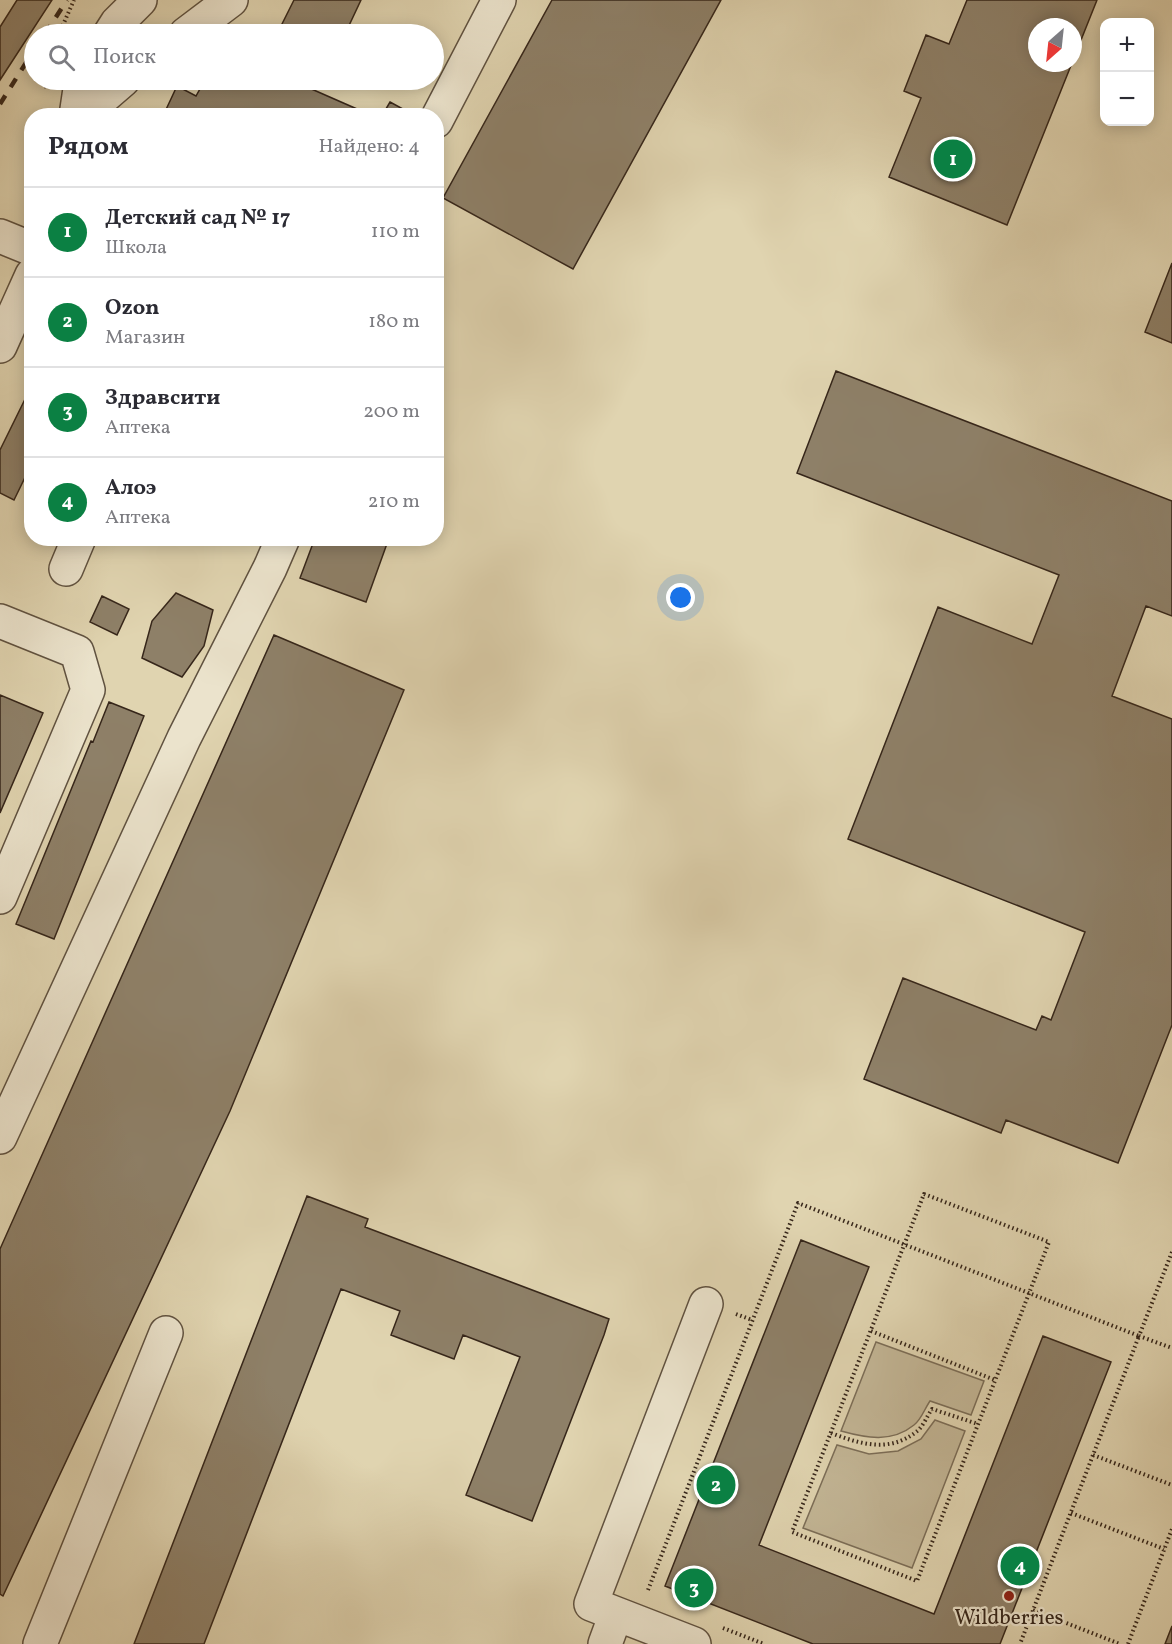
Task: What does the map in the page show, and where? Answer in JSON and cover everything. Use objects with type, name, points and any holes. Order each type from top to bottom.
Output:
[{"type":"street","points":[[116,24],[140,0]]},
{"type":"street","points":[[199,24],[231,0]]},
{"type":"street","points":[[442,108],[499,0]]},
{"type":"street","points":[[77,108],[80,90]]},
{"type":"street","points":[[97,108],[112,90]]},
{"type":"street","points":[[0,236],[24,246]]},
{"type":"street","points":[[0,346],[24,293]]},
{"type":"street","points":[[66,569],[76,546]]},
{"type":"street","points":[[0,1137],[184,738],[280,546]]},
{"type":"street","points":[[0,621],[76,652],[88,690],[0,897]]},
{"type":"street","points":[[694,1644],[591,1604],[706,1304]]},
{"type":"street","points":[[40,1644],[166,1333]]},
{"type":"street","points":[[605,1644],[626,1618]]},
{"type":"path","points":[[63,24],[74,0]]},
{"type":"path","points":[[924,1194],[1049,1242],[1029,1293],[917,1581],[792,1533],[924,1194]]},
{"type":"path","points":[[626,1618],[798,1203],[1172,1348]]},
{"type":"path","points":[[1020,1644],[1172,1252]]},
{"type":"path","points":[[871,1331],[995,1380]]},
{"type":"path","points":[[831,1433],[870,1446],[895,1444],[918,1431],[932,1409],[978,1424]]},
{"type":"path","points":[[1093,1455],[1172,1485]]},
{"type":"path","points":[[1071,1513],[1164,1549]]},
{"type":"path","points":[[1128,1644],[1172,1529]]},
{"type":"path","points":[[1033,1610],[1120,1644]]},
{"type":"shaded area","points":[[876,1342],[984,1381],[971,1415],[930,1401],[916,1423],[897,1435],[869,1437],[841,1431]]},
{"type":"shaded area","points":[[935,1420],[965,1431],[912,1568],[803,1528],[837,1445],[869,1454],[898,1451],[921,1439]]},
{"type":"building","points":[[17,0],[52,0],[36,24],[24,24],[24,43],[0,80],[0,27]]},
{"type":"building","points":[[294,0],[361,0],[350,24],[282,24]]},
{"type":"building","points":[[552,0],[721,0],[573,269],[444,199]]},
{"type":"building","points":[[967,0],[1097,0],[1082,38],[1082,18],[1028,18],[1028,72],[1068,72],[1007,225],[889,177],[921,98],[904,91],[926,35],[949,44]]},
{"type":"building","points":[[175,90],[185,90],[196,96],[199,90],[314,90],[355,108],[167,108]]},
{"type":"building","points":[[390,102],[401,108],[386,108]]},
{"type":"building","points":[[1172,263],[1172,343],[1145,332]]},
{"type":"building","points":[[836,371],[1172,501],[1172,616],[1146,606],[1112,696],[1172,719],[1172,1025],[1118,1163],[1006,1120],[1001,1133],[864,1079],[903,978],[1036,1030],[1042,1016],[1051,1020],[1085,932],[848,839],[938,607],[1032,644],[1059,575],[797,473]]},
{"type":"building","points":[[24,401],[24,479],[14,500],[0,493],[0,450]]},
{"type":"building","points":[[312,546],[386,546],[366,602],[300,578]]},
{"type":"building","points":[[176,593],[213,610],[204,646],[182,677],[142,658],[152,621]]},
{"type":"building","points":[[102,596],[129,609],[117,635],[90,622]]},
{"type":"building","points":[[274,635],[404,690],[230,1111],[3,1596],[0,1594],[0,1249]]},
{"type":"building","points":[[0,695],[43,713],[0,813]]},
{"type":"building","points":[[109,702],[144,716],[54,939],[16,924]]},
{"type":"building","points":[[307,1196],[368,1219],[365,1227],[609,1319],[604,1335],[532,1521],[466,1495],[520,1357],[463,1335],[454,1359],[391,1335],[400,1311],[341,1289],[204,1644],[134,1644]]},
{"type":"building","points":[[801,1240],[869,1267],[759,1545],[934,1614],[1043,1336],[1111,1362],[1000,1644],[813,1644],[665,1586]]},
{"type":"building","points":[[1172,1626],[1172,1644],[1165,1644]]},
{"type":"railway","points":[[51,24],[67,0]]},
{"type":"railway","points":[[0,104],[24,66]]},
{"type":"place","name":"Детский сад № 17","points":[[953,159]]},
{"type":"place","name":"Ozon","points":[[716,1485]]},
{"type":"place","name":"Алоэ","points":[[1020,1566]]},
{"type":"place","name":"Здравсити","points":[[694,1588]]},
{"type":"place","name":"Wildberries","points":[[1009,1596]]}]
